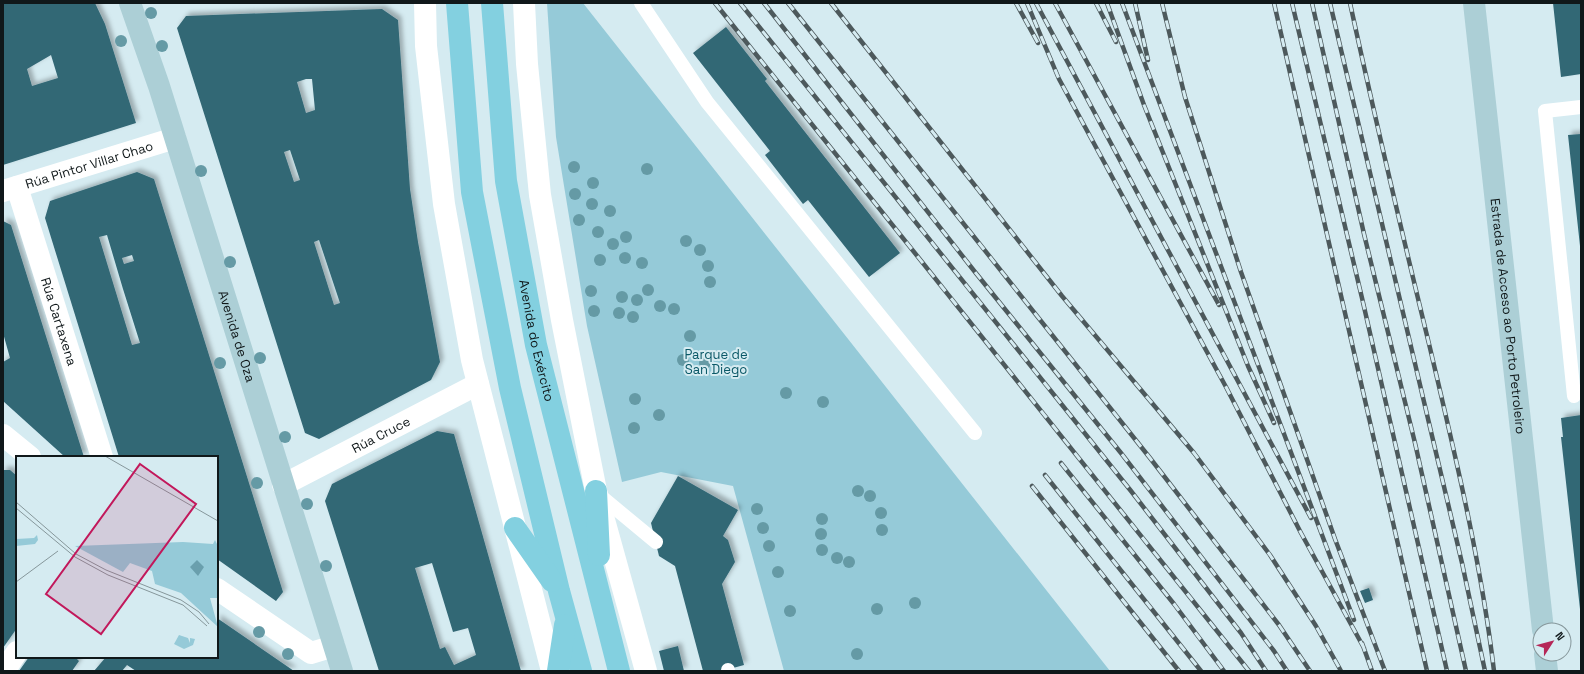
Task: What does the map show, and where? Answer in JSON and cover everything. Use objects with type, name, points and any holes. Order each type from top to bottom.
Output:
[{"type":"main road","name":"Avenida do Exército","points":[[492,8],[506,181],[536,345],[619,671]]},
{"type":"main road","points":[[457,10],[472,192],[510,388],[559,591],[581,671]]},
{"type":"main road","points":[[596,492],[602,604]]},
{"type":"main road","points":[[514,528],[559,591]]},
{"type":"main road","points":[[558,671],[566,618]]},
{"type":"street","name":"Avenida de Oza","points":[[130,3],[157,79],[342,671]]},
{"type":"street","points":[[425,3],[426,46],[444,204],[478,384],[552,671]]},
{"type":"street","points":[[524,3],[527,64],[540,195],[562,320],[596,492],[646,671]]},
{"type":"street","name":"Estrada de Acceso ao Porto Petroleiro","points":[[1474,3],[1542,622]]},
{"type":"street","name":"Rúa Pintor Villar Chao","points":[[10,189],[175,138]]},
{"type":"street","name":"Rúa Cartaxena","points":[[10,189],[102,456]]},
{"type":"street","name":"Rúa Cruce","points":[[283,485],[478,384]]},
{"type":"street","points":[[3,435],[29,456]]},
{"type":"street","points":[[218,590],[311,653],[334,646]]},
{"type":"street","points":[[4,671],[16,653]]},
{"type":"lane","points":[[641,3],[707,102],[974,433]]},
{"type":"lane","points":[[1574,396],[1545,111],[1581,107]]},
{"type":"lane","points":[[596,492],[656,542]]},
{"type":"green space","name":"Parque de San Diego","points":[[547,3],[583,3],[1110,671],[784,671],[733,486],[661,472],[622,482],[587,326],[556,137]]},
{"type":"building","points":[[95,3],[105,24],[136,123],[3,165],[3,4]],"holes":[[[51,55],[58,78],[32,86],[27,69]]]},
{"type":"building","points":[[1553,3],[1581,3],[1581,74],[1561,77]]},
{"type":"building","points":[[382,9],[398,20],[410,189],[440,362],[431,380],[319,439],[305,433],[177,28],[186,16]],"holes":[[[312,79],[315,110],[306,113],[297,82]],[[290,150],[300,180],[294,182],[284,152]],[[319,240],[340,303],[334,305],[314,242]]]},
{"type":"building","points":[[726,27],[767,79],[765,81],[900,253],[869,277],[808,200],[803,204],[765,155],[770,151],[693,53]]},
{"type":"building","points":[[1581,134],[1581,245],[1580,246],[1568,135]]},
{"type":"building","points":[[137,172],[154,179],[283,592],[276,601],[218,560],[218,456],[119,456],[45,218],[50,201]],"holes":[[[107,235],[140,343],[132,345],[99,237]],[[132,255],[134,261],[124,264],[122,258]]]},
{"type":"building","points":[[3,221],[11,225],[84,456],[64,456],[3,401],[3,362],[10,358],[3,333]]},
{"type":"building","points":[[1581,415],[1580,609],[1561,437],[1563,437],[1561,418]]},
{"type":"building","points":[[437,431],[454,434],[521,671],[379,671],[325,501],[332,484]],"holes":[[[432,563],[453,632],[468,628],[476,655],[454,665],[445,647],[440,649],[415,568]]]},
{"type":"building","points":[[3,470],[10,470],[16,475],[16,629],[3,648]]},
{"type":"building","points":[[678,476],[738,510],[723,536],[728,540],[735,562],[722,584],[744,665],[722,671],[703,671],[675,566],[659,556],[651,523]]},
{"type":"building","points":[[1369,588],[1373,600],[1365,603],[1360,591]]},
{"type":"building","points":[[218,619],[294,671],[136,671],[127,665],[122,671],[94,671],[105,658],[218,658]]},
{"type":"building","points":[[678,646],[684,671],[664,671],[659,651]]},
{"type":"building","points":[[28,658],[76,658],[79,661],[72,671],[19,671]]},
{"type":"railway","points":[[715,3],[1249,671]]},
{"type":"railway","points":[[740,3],[1131,491],[1241,633],[1266,671]]},
{"type":"railway","points":[[764,3],[975,272],[1121,453],[1274,651],[1287,671]]},
{"type":"railway","points":[[788,3],[1150,458],[1279,625],[1310,671]]},
{"type":"railway","points":[[831,3],[1062,296],[1194,453],[1270,555],[1316,626],[1341,671]]},
{"type":"railway","points":[[1016,3],[1038,43]]},
{"type":"railway","points":[[1027,3],[1059,79],[1226,387],[1301,533],[1364,648]]},
{"type":"railway","points":[[1036,3],[1311,518]]},
{"type":"railway","points":[[1055,3],[1219,305]]},
{"type":"railway","points":[[1096,3],[1116,42]]},
{"type":"railway","points":[[1107,3],[1144,105],[1248,366],[1274,423]]},
{"type":"railway","points":[[1122,3],[1354,620]]},
{"type":"railway","points":[[1135,3],[1148,60]]},
{"type":"railway","points":[[1162,3],[1185,97],[1241,272],[1335,539],[1385,671]]},
{"type":"railway","points":[[1274,3],[1427,671]]},
{"type":"railway","points":[[1292,3],[1362,298],[1447,671]]},
{"type":"railway","points":[[1312,3],[1364,234],[1415,443],[1466,671]]},
{"type":"railway","points":[[1330,3],[1462,563],[1485,671]]},
{"type":"railway","points":[[1350,3],[1458,468],[1475,549],[1489,630],[1494,671]]},
{"type":"railway","points":[[1061,463],[1174,604],[1224,671]]},
{"type":"railway","points":[[1045,475],[1201,671]]},
{"type":"railway","points":[[1032,486],[1179,671]]},
{"type":"railway","points":[[1362,643],[1372,671]]}]
